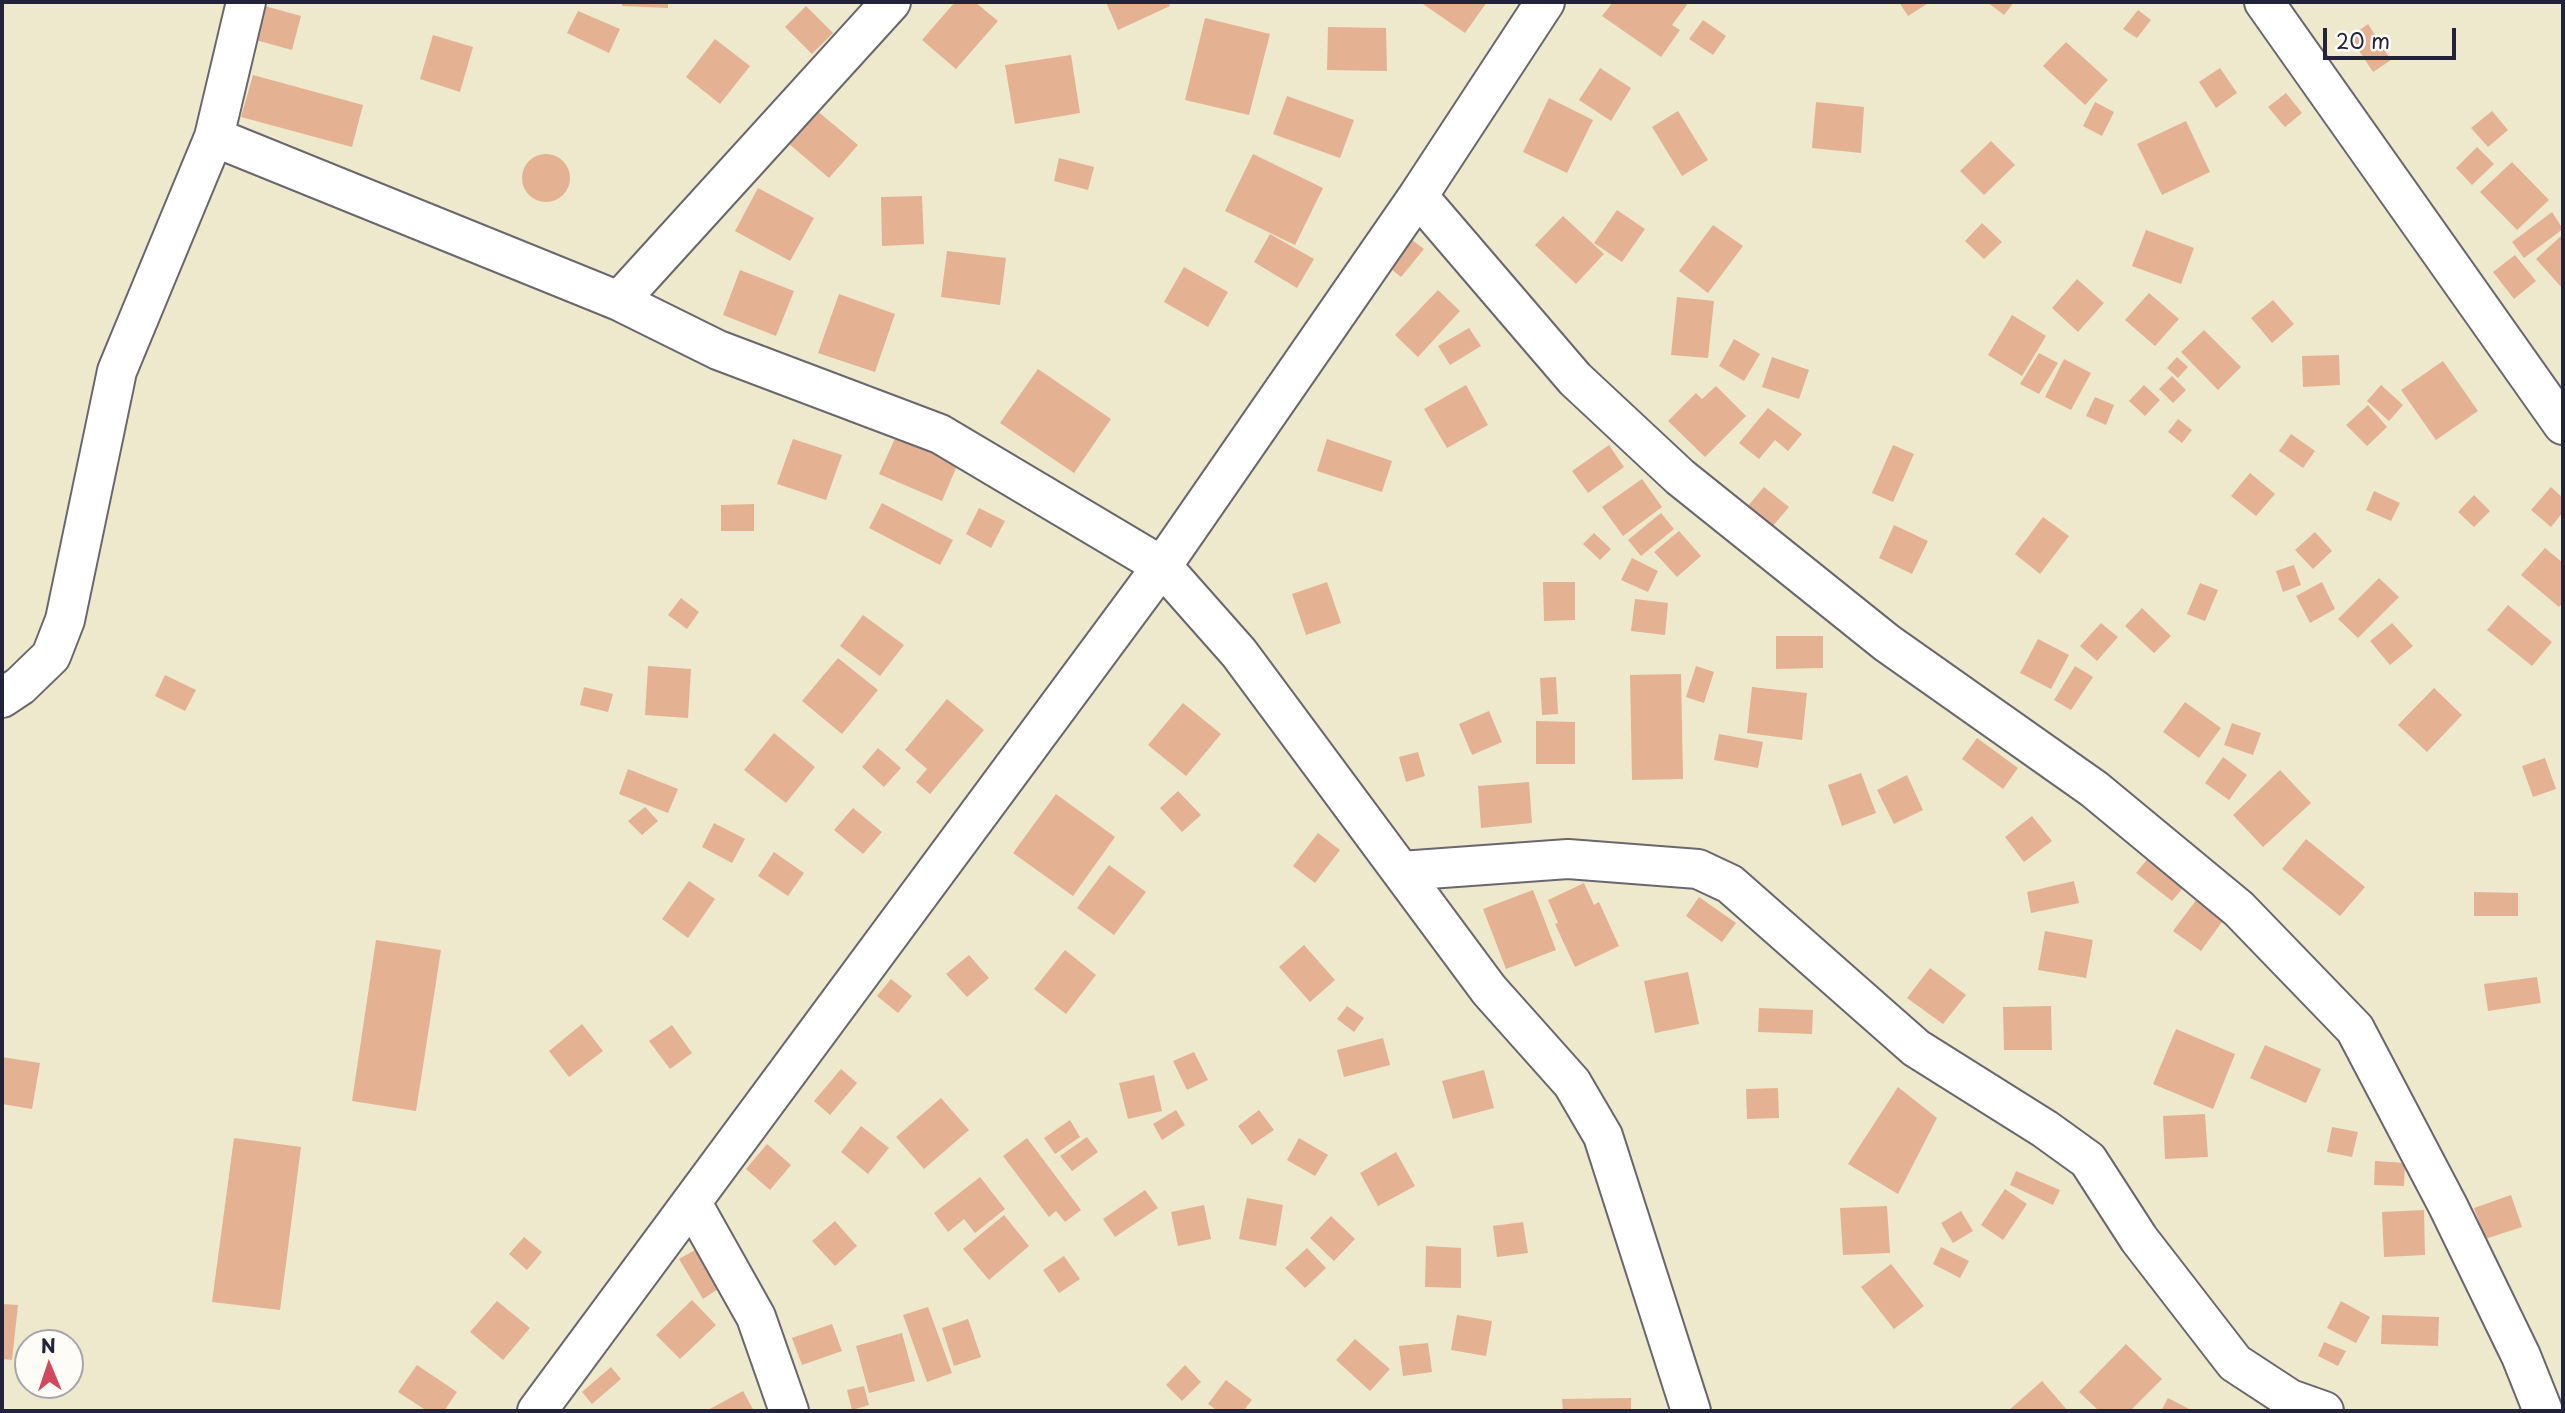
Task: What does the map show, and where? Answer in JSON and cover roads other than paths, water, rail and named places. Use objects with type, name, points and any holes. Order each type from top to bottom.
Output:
[{"type":"street","points":[[2,698],[51,656],[65,620],[117,371],[214,137],[246,2]]},
{"type":"street","points":[[619,301],[891,2]]},
{"type":"street","points":[[537,1411],[1162,566],[1418,196],[1544,2]]},
{"type":"street","points":[[2264,2],[2563,425]]},
{"type":"street","points":[[214,137],[619,301],[718,350],[940,433],[1162,566],[1239,653],[1489,990],[1572,1083],[1603,1136],[1691,1411]]},
{"type":"street","points":[[1418,196],[1575,379],[1680,477],[1887,643],[2104,797],[2239,909],[2355,1029],[2460,1231],[2521,1356],[2543,1411]]},
{"type":"street","points":[[1401,871],[1568,859],[1698,869],[1730,884],[1916,1048],[2045,1129],[2088,1160],[2139,1239],[2235,1363],[2300,1407]]},
{"type":"street","points":[[692,1203],[756,1317],[789,1411]]}]
